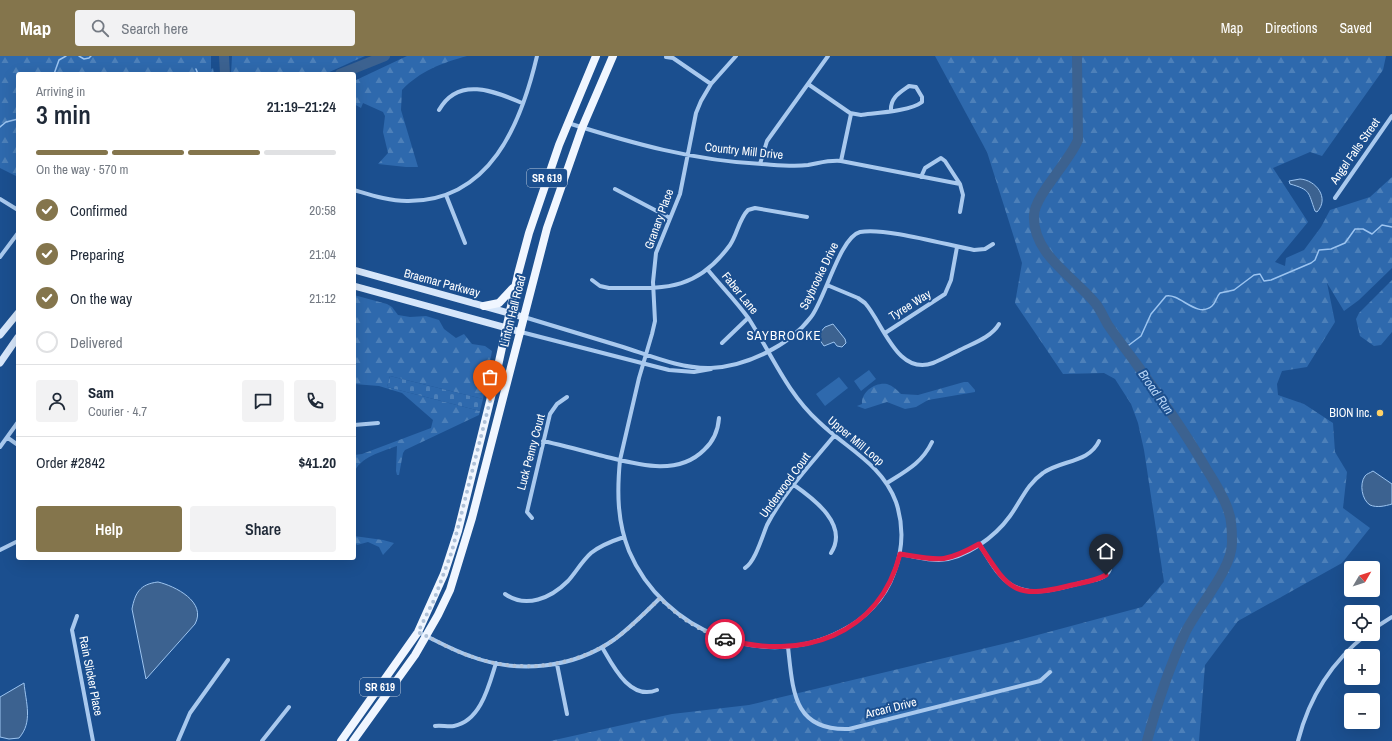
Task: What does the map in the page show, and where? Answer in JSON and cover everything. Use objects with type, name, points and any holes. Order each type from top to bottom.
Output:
[{"type":"main road","name":"Linton Hall Road","points":[[341,741],[418,632],[434,600],[452,551],[492,395],[505,328],[516,284],[545,183],[596,56]]},
{"type":"main road","name":"Linton Hall Road","points":[[354,741],[427,636],[450,590],[460,563],[523,317],[548,228],[582,128],[613,56]]},
{"type":"main road","points":[[484,306],[500,302],[516,284]]},
{"type":"street","points":[[356,191],[383,198],[406,201],[432,199],[446,195],[466,185],[479,176],[494,161],[507,140],[522,103],[537,56]]},
{"type":"street","name":"Granary Place","points":[[646,355],[654,321],[653,287],[656,253],[680,194],[696,113],[711,84],[736,56]]},
{"type":"street","points":[[760,164],[767,141],[828,56]]},
{"type":"street","points":[[666,57],[673,58],[711,84]]},
{"type":"street","points":[[808,84],[851,114],[861,115],[916,106],[922,102],[922,96],[916,87],[908,86],[894,98],[890,105],[891,110]]},
{"type":"street","points":[[439,110],[443,103],[453,94],[470,89],[492,91],[522,103]]},
{"type":"street","points":[[841,161],[851,114]]},
{"type":"street","name":"Angel Falls Street","points":[[1335,198],[1392,116]]},
{"type":"street","name":"Country Mill Drive","points":[[568,123],[632,144],[687,154],[760,164],[809,165],[824,161],[841,161],[960,184]]},
{"type":"street","points":[[921,177],[925,168],[941,158],[945,161],[960,184],[963,195],[960,212]]},
{"type":"street","points":[[615,189],[670,218]]},
{"type":"street","points":[[446,195],[465,243]]},
{"type":"street","points":[[0,199],[16,209]]},
{"type":"street","points":[[592,280],[604,288],[669,287],[685,283],[708,270],[731,244],[748,210],[755,208],[807,217]]},
{"type":"street","name":"Saybrooke Drive","points":[[520,332],[644,364],[684,372],[704,371],[744,361],[767,351],[800,330],[818,307],[845,244],[852,236],[859,233],[875,232],[980,250],[994,244]]},
{"type":"street","points":[[0,257],[16,236]]},
{"type":"street","name":"Tyree Way","points":[[885,333],[945,294],[951,280],[957,247]]},
{"type":"street","name":"Faber Lane","points":[[708,270],[748,318],[767,351]]},
{"type":"street","name":"Braemar Parkway","points":[[356,271],[523,317]]},
{"type":"street","points":[[827,285],[858,298],[865,303],[902,358],[915,364],[927,364],[988,335],[999,324]]},
{"type":"street","points":[[356,287],[520,332]]},
{"type":"street","points":[[0,335],[16,315]]},
{"type":"street","name":"Saybrooke Drive","points":[[523,317],[646,355],[688,366],[719,367]]},
{"type":"street","points":[[722,343],[748,318]]},
{"type":"street","points":[[0,362],[16,340]]},
{"type":"street","name":"Upper Mill Loop","points":[[646,355],[620,460],[618,499],[619,516],[624,537],[635,564],[660,598],[687,621],[721,638],[747,645],[788,648],[809,644],[833,635],[869,612],[888,588],[900,554],[901,524],[896,503],[887,482],[866,458],[834,436],[806,409],[785,382],[767,351]]},
{"type":"street","name":"Luck Penny Court","points":[[532,518],[527,512],[542,441],[553,410],[567,397]]},
{"type":"street","points":[[542,441],[620,460],[662,466],[687,462],[701,453],[713,440],[719,418]]},
{"type":"street","points":[[356,425],[378,423]]},
{"type":"street","points":[[0,447],[16,425]]},
{"type":"street","name":"Underwood Court","points":[[745,568],[750,564],[773,515],[794,485],[834,436]]},
{"type":"street","points":[[8,438],[16,444]]},
{"type":"street","points":[[900,554],[931,559],[948,559],[959,556],[979,544],[1005,522],[1024,492],[1036,478],[1049,469],[1085,456],[1094,449],[1099,441]]},
{"type":"street","points":[[887,482],[918,464],[926,454],[932,442]]},
{"type":"street","points":[[794,485],[815,500],[830,519],[836,540],[831,553]]},
{"type":"street","points":[[505,594],[511,598],[523,602],[546,597],[569,580],[592,552],[608,542],[624,537]]},
{"type":"street","points":[[0,550],[16,542]]},
{"type":"street","points":[[979,544],[1000,575],[1010,584],[1024,591],[1047,591],[1103,577],[1110,568]]},
{"type":"street","points":[[418,632],[471,657],[496,663],[528,667],[557,664],[585,656],[602,647],[626,631],[660,598]]},
{"type":"street","name":"Rain Slicker Place","points":[[77,616],[72,630],[93,741]]},
{"type":"street","points":[[1380,625],[1392,617]]},
{"type":"street","points":[[1298,741],[1308,710],[1318,689],[1341,658],[1359,641]]},
{"type":"street","points":[[602,647],[616,670],[631,686],[641,692],[651,692],[657,690]]},
{"type":"street","name":"Arcari Drive","points":[[788,648],[794,694],[802,710],[812,720],[823,726],[836,729],[856,727],[1040,681],[1050,672]]},
{"type":"street","points":[[178,741],[190,713],[228,660]]},
{"type":"street","points":[[435,726],[455,726],[473,714],[484,699],[496,663]]},
{"type":"street","points":[[557,664],[567,714]]},
{"type":"street","points":[[262,741],[289,707]]},
{"type":"green space","points":[[0,56],[211,56],[211,69],[213,68],[214,72],[16,72],[16,176],[0,168]]},
{"type":"green space","points":[[232,56],[365,56],[329,72],[231,72]]},
{"type":"green space","points":[[407,56],[467,56],[432,68],[409,83],[402,90],[401,110],[418,167],[378,164],[388,153],[383,132],[385,116],[383,112],[363,103],[361,108],[356,105],[356,80]]},
{"type":"green space","points":[[935,56],[1386,56],[1383,70],[1322,156],[1310,152],[1273,168],[1308,222],[1275,262],[1285,266],[1286,258],[1304,250],[1321,227],[1330,210],[1370,197],[1392,177],[1392,268],[1359,300],[1344,311],[1327,283],[1335,322],[1307,367],[1282,371],[1277,384],[1278,395],[1304,404],[1333,423],[1335,452],[1347,472],[1343,508],[1370,528],[1342,563],[1238,621],[1205,665],[1199,741],[550,741],[672,714],[749,705],[1011,642],[1142,607],[1164,582],[1144,450],[1138,423],[1131,404],[1115,379],[1104,373],[1063,374],[1015,303],[1022,263],[987,152]]},
{"type":"green space","points":[[1392,280],[1392,332],[1381,345],[1374,346],[1360,336],[1356,319],[1359,313]]},
{"type":"green space","points":[[356,296],[387,304],[392,307],[398,315],[410,317],[426,316],[439,320],[444,329],[456,338],[464,334],[472,344],[485,346],[492,351],[483,399],[390,376],[387,387],[480,411],[479,415],[405,450],[403,453],[399,475],[397,475],[396,471],[397,446],[366,459],[356,469],[356,455],[362,454],[431,428],[433,420],[402,393],[379,386],[356,384]]},
{"type":"green space","points":[[869,370],[876,379],[861,391],[854,381]]},
{"type":"green space","points":[[390,376],[483,399],[480,411],[387,387]]},
{"type":"green space","points":[[839,377],[848,388],[825,406],[816,394]]},
{"type":"green space","points":[[968,382],[975,392],[928,400],[916,407],[905,409],[887,402],[865,409],[857,406],[862,404],[862,400],[866,392],[874,386],[882,384],[887,384],[895,388],[901,394],[918,395]]},
{"type":"green space","points":[[356,536],[394,543],[383,555],[379,547],[368,542],[357,545]]},
{"type":"shaded area","points":[[1300,179],[1306,180],[1316,186],[1322,196],[1321,207],[1317,212],[1315,211],[1308,193],[1302,188],[1290,184],[1289,181]]},
{"type":"shaded area","points":[[833,324],[845,339],[846,343],[842,347],[837,346],[834,342],[824,346],[817,336],[825,327]]},
{"type":"shaded area","points":[[1373,471],[1392,484],[1392,504],[1375,506],[1367,503],[1362,492],[1362,483],[1365,476]]},
{"type":"shaded area","points":[[158,582],[173,587],[187,596],[197,609],[198,616],[195,624],[146,679],[132,609],[139,590],[147,585]]},
{"type":"shaded area","points":[[24,683],[28,712],[26,725],[23,732],[19,738],[9,739],[0,737],[0,697]]},
{"type":"waterway","points":[[55,72],[59,60],[66,56]]},
{"type":"waterway","points":[[79,56],[84,59],[91,56]]},
{"type":"waterway","name":"Broad Run","points":[[224,56],[225,72]]},
{"type":"waterway","name":"Broad Run","points":[[345,72],[385,56]]},
{"type":"waterway","name":"Broad Run","points":[[1077,56],[1078,140],[1074,149],[1040,198],[1034,215],[1035,229],[1047,254],[1096,304],[1108,325],[1181,428],[1220,491],[1227,507],[1231,523],[1231,552],[1227,563],[1214,587],[1185,633],[1164,686],[1147,741]]},
{"type":"waterway","points":[[0,127],[6,122],[16,120]]},
{"type":"waterway","points":[[1125,348],[1141,336],[1151,314],[1166,296],[1177,298],[1200,310],[1206,309],[1213,305],[1220,293],[1234,290],[1254,275],[1260,274],[1264,281],[1271,280],[1311,263],[1315,260],[1319,250],[1331,249],[1345,243],[1355,229],[1363,229],[1372,234],[1382,225],[1392,227]]},
{"type":"way so far","points":[[490,401],[452,551],[434,600],[418,632],[457,651],[484,661],[528,667],[557,664],[585,656],[602,647],[626,631],[660,598],[687,621],[707,633],[725,639]]},
{"type":"place","name":"BION Inc.","points":[[1380,413]]},
{"type":"district","name":"SAYBROOKE","points":[[784,335]]},
{"type":"route","points":[[725,639],[747,645],[788,648],[809,644],[833,635],[856,622],[869,612],[877,603],[892,580],[900,554],[940,560],[948,559],[959,556],[979,544],[1000,575],[1006,581],[1024,591],[1032,592],[1047,591],[1106,575]]}]
